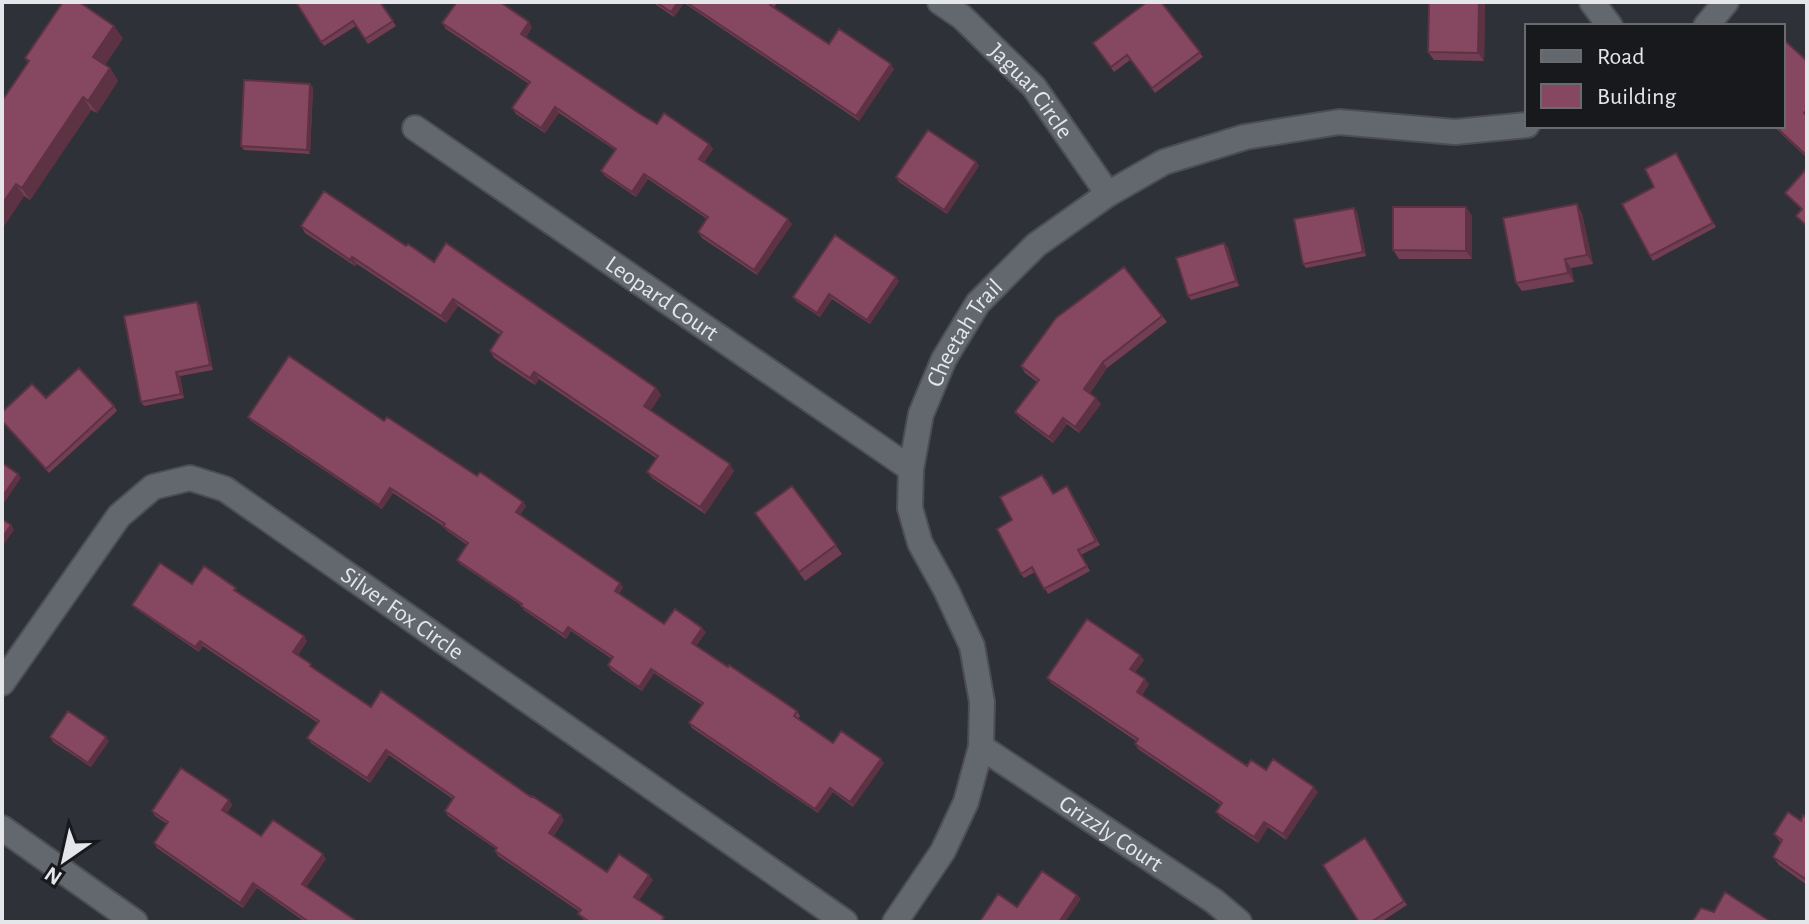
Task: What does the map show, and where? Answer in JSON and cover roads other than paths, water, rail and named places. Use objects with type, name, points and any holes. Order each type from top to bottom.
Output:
[{"type":"street","name":"Jaguar Circle","points":[[940,2],[962,17],[1034,87],[1108,194]]},
{"type":"street","points":[[1592,2],[1608,24]]},
{"type":"street","points":[[1708,24],[1726,2]]},
{"type":"street","name":"Cheetah Trail","points":[[895,922],[949,839],[966,802],[981,747],[982,702],[972,646],[920,543],[910,508],[911,469],[921,414],[944,359],[978,303],[1036,245],[1108,194],[1164,162],[1245,137],[1339,122],[1455,132],[1525,125]]},
{"type":"street","name":"Leopard Court","points":[[415,128],[911,469]]},
{"type":"street","name":"Silver Fox Circle","points":[[2,683],[119,516],[153,487],[190,478],[225,489],[845,922]]},
{"type":"street","name":"Grizzly Court","points":[[981,747],[1214,901],[1239,922]]},
{"type":"street","points":[[2,828],[135,922]]}]
